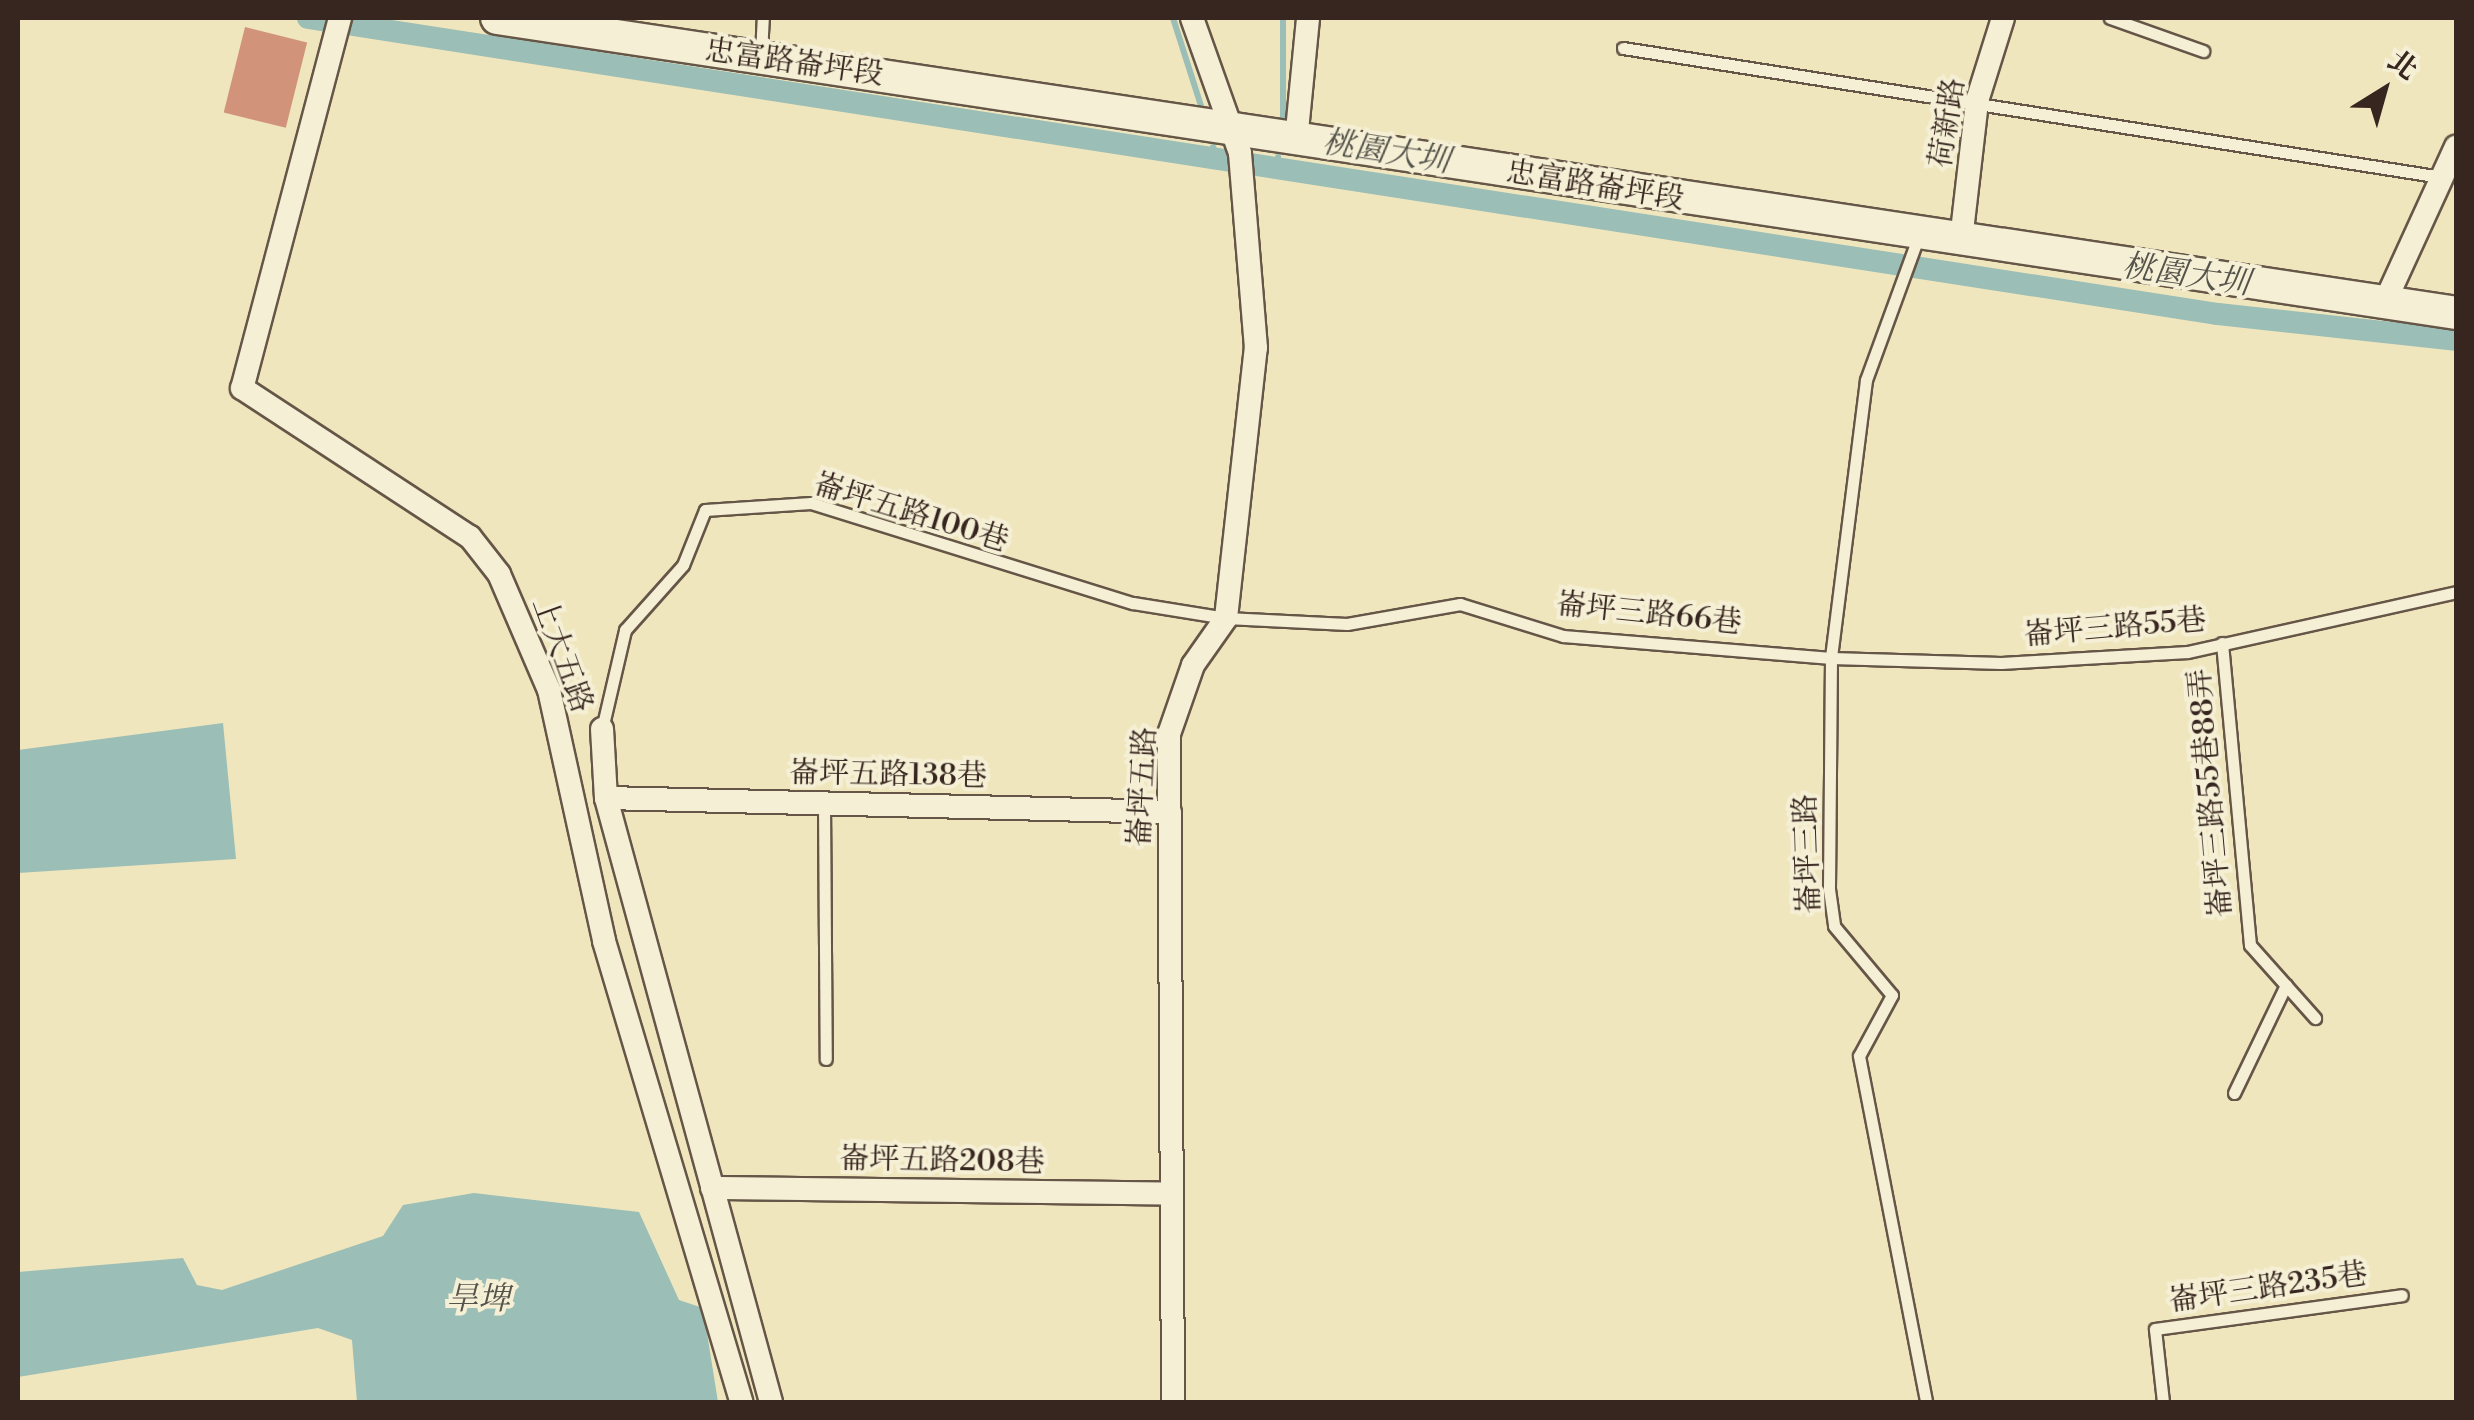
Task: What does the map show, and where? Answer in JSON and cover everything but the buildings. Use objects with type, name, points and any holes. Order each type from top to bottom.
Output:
[{"type":"street","name":"上大五路","points":[[340,18],[242,388],[470,536],[500,574],[550,690],[604,941],[741,1402]]},
{"type":"street","name":"忠富路崙坪段","points":[[497,18],[761,56],[1235,144],[1296,141],[1919,240],[1962,240],[2456,313]]},
{"type":"street","name":"崙坪五路","points":[[1173,1402],[1169,734],[1194,666],[1226,618],[1256,348],[1252,234],[1239,190],[1235,144],[1192,18]]},
{"type":"street","points":[[1296,141],[1308,18]]},
{"type":"street","name":"荷新路","points":[[1962,240],[1977,100],[2004,18]]},
{"type":"street","points":[[2384,304],[2456,148]]},
{"type":"street","points":[[602,729],[606,798],[771,1402]]},
{"type":"street","name":"崙坪五路138巷","points":[[606,798],[1170,812]]},
{"type":"street","name":"崙坪五路208巷","points":[[712,1188],[1172,1194]]},
{"type":"lane","points":[[761,56],[763,18]]},
{"type":"lane","points":[[2110,18],[2203,51]]},
{"type":"lane","points":[[1624,48],[1977,100],[2441,177]]},
{"type":"lane","name":"崙坪三路","points":[[1919,240],[1909,279],[1866,380],[1831,658],[1828,889],[1834,926],[1892,994],[1859,1056],[1926,1402]]},
{"type":"lane","name":"崙坪五路100巷","points":[[602,729],[626,630],[683,565],[705,510],[811,503],[1133,603],[1226,618]]},
{"type":"lane","name":"崙坪三路55巷","points":[[1831,658],[2001,663],[2222,643],[2456,592]]},
{"type":"lane","name":"崙坪三路66巷","points":[[1226,618],[1347,624],[1460,604],[1563,636],[1831,658]]},
{"type":"lane","name":"崙坪三路55巷88弄","points":[[2222,643],[2250,945],[2315,1018]]},
{"type":"lane","points":[[824,804],[826,1059]]},
{"type":"lane","points":[[2234,1093],[2286,985]]},
{"type":"lane","name":"崙坪三路235巷","points":[[2163,1402],[2155,1329],[2402,1295]]},
{"type":"water","points":[[223,723],[236,859],[18,873],[18,750]]},
{"type":"water","name":"旱埤","points":[[474,1193],[639,1212],[679,1300],[703,1308],[718,1402],[357,1402],[352,1340],[318,1328],[18,1377],[18,1272],[183,1258],[197,1285],[222,1290],[383,1236],[403,1205]]},
{"type":"waterway","name":"桃園大圳","points":[[308,18],[2218,314],[2456,340]]},
{"type":"waterway","points":[[1173,18],[1203,112]]},
{"type":"waterway","points":[[1283,18],[1283,117]]},
{"type":"waterway","points":[[1213,147],[1218,158]]},
{"type":"waterway","points":[[1277,167],[1278,157]]}]
